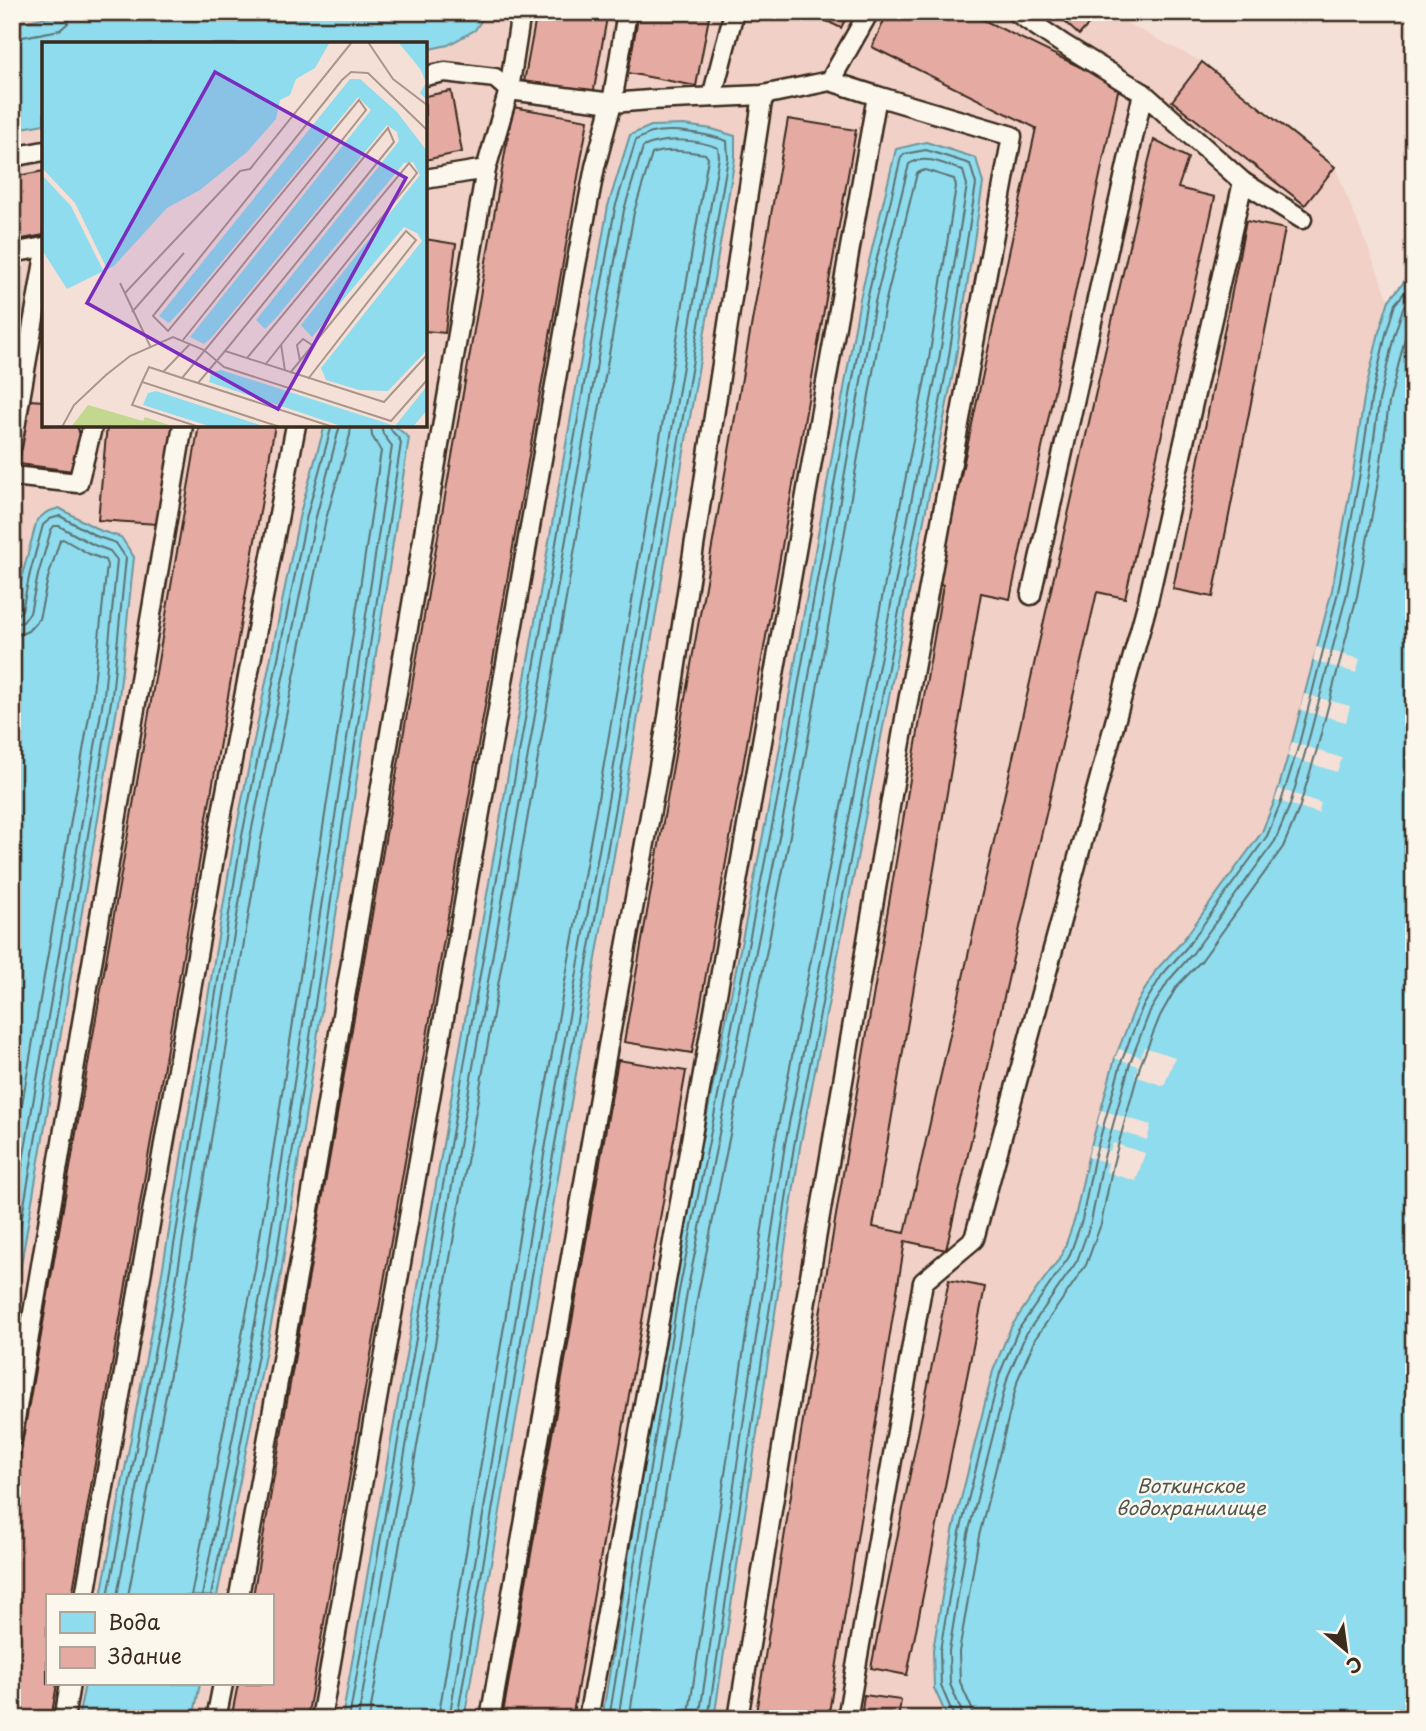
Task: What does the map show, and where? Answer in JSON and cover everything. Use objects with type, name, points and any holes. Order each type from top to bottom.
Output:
[{"type":"lane","points":[[239,1594],[305,1233],[486,169],[509,90],[521,12]]},
{"type":"lane","points":[[321,1719],[576,265],[595,167],[612,103],[627,12]]},
{"type":"lane","points":[[712,97],[734,12]]},
{"type":"lane","points":[[830,81],[869,12]]},
{"type":"lane","points":[[1016,12],[1143,93],[1242,182],[1302,219]]},
{"type":"lane","points":[[427,76],[445,72],[495,78],[509,90],[612,103],[763,95],[830,81],[1012,136],[907,707],[738,1719]]},
{"type":"lane","points":[[1031,595],[1143,93]]},
{"type":"lane","points":[[490,1719],[668,717],[763,95]]},
{"type":"lane","points":[[588,1719],[877,96]]},
{"type":"lane","points":[[12,157],[42,151]]},
{"type":"lane","points":[[427,179],[486,169]]},
{"type":"lane","points":[[847,1719],[923,1282],[974,1239],[1148,601],[1242,182]]},
{"type":"lane","points":[[12,253],[42,247]]},
{"type":"lane","points":[[12,445],[42,272]]},
{"type":"lane","points":[[28,349],[42,360]]},
{"type":"lane","points":[[12,476],[78,483],[92,427]]},
{"type":"lane","points":[[12,1437],[183,427]]},
{"type":"lane","points":[[85,1594],[221,818],[296,427]]},
{"type":"lane","points":[[64,1719],[70,1686]]},
{"type":"lane","points":[[216,1719],[223,1686]]},
{"type":"shaded area","points":[[12,12],[72,12],[12,24]]},
{"type":"shaded area","points":[[487,12],[1105,12],[1202,62],[1335,167],[1389,300],[1364,398],[1332,590],[1275,800],[1262,832],[1181,943],[1156,970],[1115,1058],[1088,1157],[1075,1218],[1062,1255],[1011,1327],[953,1531],[933,1650],[934,1688],[948,1719],[714,1719],[800,1147],[955,363],[983,183],[976,158],[860,299],[775,775],[672,1289],[602,1719],[464,1719],[735,158],[735,136],[608,206],[342,1719],[193,1719],[200,1686],[273,1686],[273,1594],[217,1594],[281,1274],[409,438],[396,427],[427,427],[427,50],[448,45],[475,30]]},
{"type":"shaded area","points":[[42,124],[42,427],[324,427],[300,513],[235,835],[161,1279],[101,1594],[46,1594],[46,1686],[85,1686],[78,1719],[12,1719],[12,1317],[119,697],[134,557],[120,537],[101,531],[77,517],[23,572],[12,624],[12,130]]},
{"type":"water","points":[[72,12],[487,12],[475,30],[448,45],[427,50],[427,42],[42,42],[42,124],[12,130],[12,24]]},
{"type":"water","points":[[684,125],[735,136],[735,158],[464,1719],[342,1719],[608,206],[630,135],[651,126]]},
{"type":"water","points":[[926,142],[976,158],[983,183],[955,363],[800,1147],[714,1719],[602,1719],[672,1289],[775,775],[860,299],[896,149]]},
{"type":"water","name":"Воткинское водохранилище","points":[[1414,270],[1414,1719],[948,1719],[934,1688],[933,1650],[953,1531],[993,1371],[1011,1327],[1062,1255],[1075,1218],[1088,1157],[1115,1058],[1136,1005],[1156,970],[1181,943],[1262,832],[1275,800],[1332,590],[1364,398],[1379,332],[1389,300]]},
{"type":"water","points":[[324,427],[396,427],[409,438],[281,1274],[217,1594],[101,1594],[161,1279],[235,835],[300,513]]},
{"type":"water","points":[[59,508],[101,531],[121,537],[134,557],[119,697],[12,1317],[12,624],[37,520],[47,512]]},
{"type":"water","points":[[85,1686],[200,1686],[193,1719],[78,1719]]},
{"type":"pier","points":[[1316,647],[1360,659],[1356,673],[1313,661]]},
{"type":"pier","points":[[1304,694],[1350,706],[1346,722],[1300,710]]},
{"type":"pier","points":[[1292,742],[1342,758],[1337,772],[1287,756]]},
{"type":"pier","points":[[1279,789],[1321,803],[1318,813],[1275,800]]},
{"type":"pier","points":[[1144,1047],[1175,1057],[1164,1086],[1135,1076],[1138,1066],[1115,1058],[1119,1049],[1141,1057]]},
{"type":"pier","points":[[1101,1110],[1151,1125],[1147,1140],[1097,1125]]},
{"type":"pier","points":[[1113,1143],[1145,1153],[1136,1181],[1106,1172],[1108,1163],[1088,1157],[1091,1145],[1110,1151]]},
{"type":"building","points":[[537,12],[608,12],[593,95],[524,82]]},
{"type":"building","points":[[639,12],[710,12],[696,86],[628,73]]},
{"type":"building","points":[[808,12],[849,12],[841,28]]},
{"type":"building","points":[[888,12],[967,12],[1119,86],[1010,599],[981,593],[873,1227],[905,1233],[1154,140],[1188,158],[1178,188],[1215,197],[1125,598],[1097,592],[946,1250],[905,1241],[828,1719],[755,1719],[835,1221],[943,585],[938,582],[1036,128],[872,47]]},
{"type":"building","points":[[1054,12],[1100,12],[1079,35]]},
{"type":"building","points":[[1202,62],[1335,167],[1305,205],[1172,101]]},
{"type":"building","points":[[451,91],[462,152],[427,160],[427,96]]},
{"type":"building","points":[[513,107],[588,120],[307,1719],[231,1719],[238,1686],[273,1686],[273,1594],[253,1594]]},
{"type":"building","points":[[788,119],[856,130],[692,1053],[624,1042]]},
{"type":"building","points":[[42,171],[42,235],[12,241],[12,177]]},
{"type":"building","points":[[1246,221],[1285,229],[1213,597],[1173,589]]},
{"type":"building","points":[[427,239],[456,244],[445,333],[427,331]]},
{"type":"building","points":[[12,298],[18,298],[12,329]]},
{"type":"building","points":[[29,400],[42,401],[42,427],[78,427],[80,435],[73,471],[19,464]]},
{"type":"building","points":[[107,427],[174,427],[157,524],[98,520]]},
{"type":"building","points":[[199,427],[275,427],[72,1594],[46,1594],[46,1686],[57,1686],[51,1719],[12,1719],[12,1502]]},
{"type":"building","points":[[618,1060],[686,1071],[572,1719],[502,1719]]},
{"type":"building","points":[[949,1280],[985,1287],[907,1675],[871,1668]]},
{"type":"building","points":[[864,1695],[901,1700],[898,1719],[861,1719]]}]
